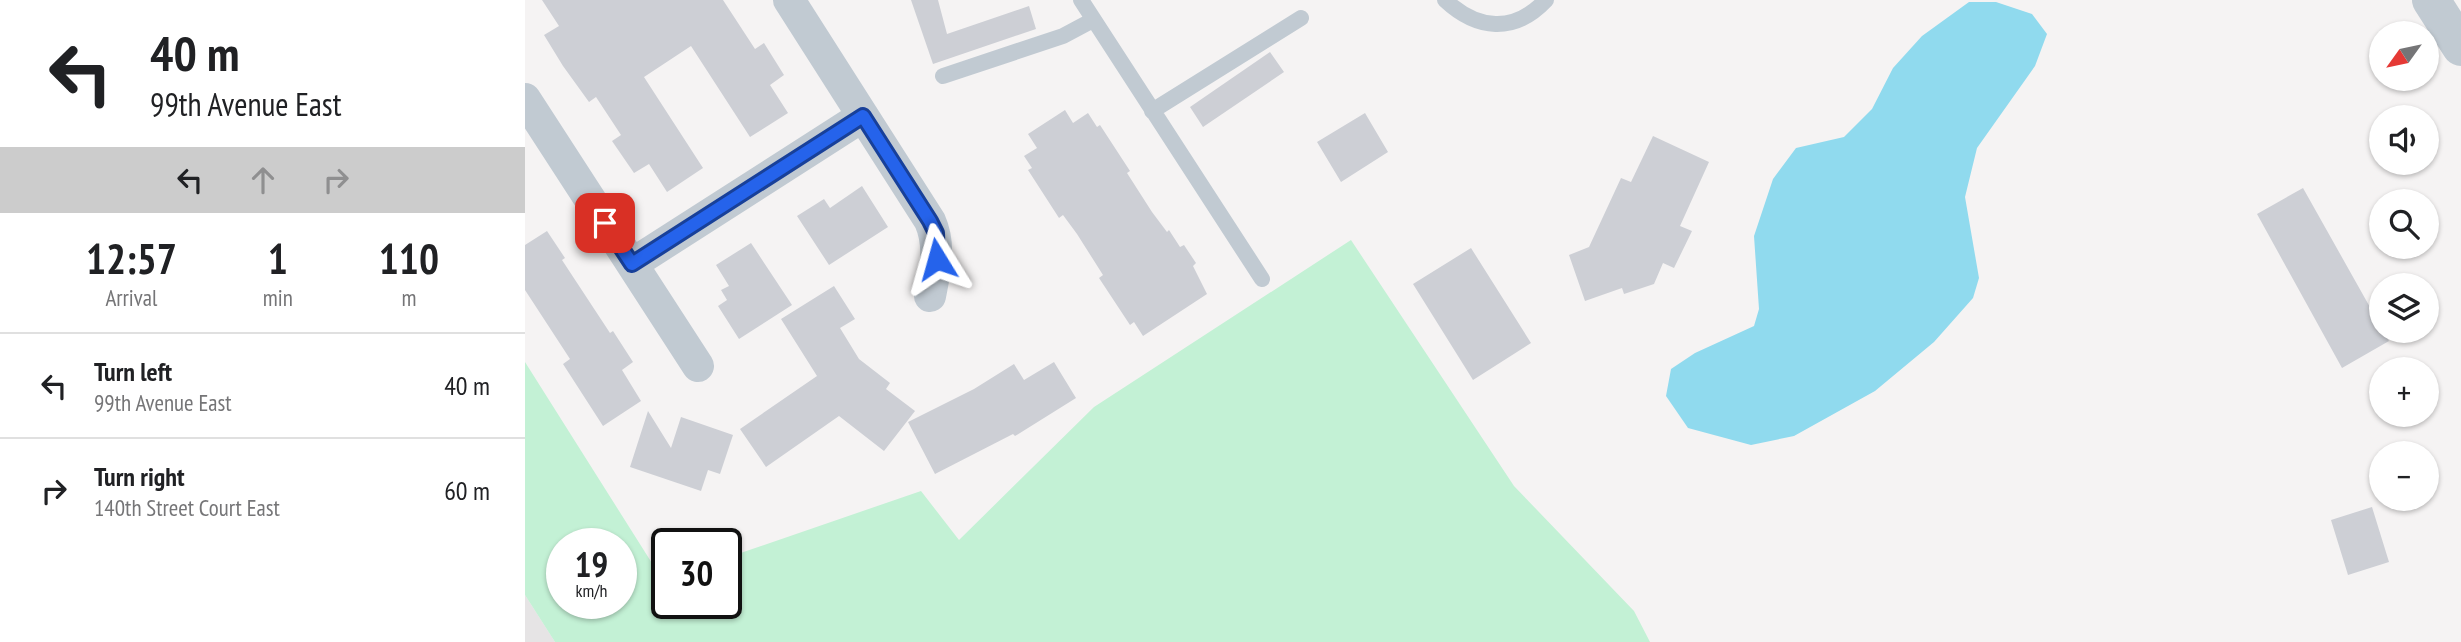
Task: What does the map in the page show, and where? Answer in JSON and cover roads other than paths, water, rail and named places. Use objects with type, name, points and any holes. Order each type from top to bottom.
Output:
[{"type":"street","points":[[789,0],[919,201],[936,233],[937,259],[930,296]]},
{"type":"street","points":[[2431,0],[2461,47]]},
{"type":"street","points":[[525,99],[698,366]]},
{"type":"street","points":[[632,264],[863,116]]},
{"type":"lane","points":[[1081,0],[1262,279]]},
{"type":"lane","points":[[1445,0],[1458,12],[1478,22],[1497,26],[1520,19],[1546,0]]},
{"type":"lane","points":[[1153,111],[1301,18]]},
{"type":"lane","points":[[943,76],[1063,36],[1093,20]]},
{"type":"water","points":[[1969,2],[1996,2],[2032,14],[2047,34],[2035,66],[1977,148],[1965,197],[1979,278],[1973,298],[1934,342],[1875,391],[1794,436],[1751,445],[1688,428],[1666,396],[1671,369],[1695,353],[1754,326],[1759,309],[1754,236],[1773,179],[1796,148],[1844,137],[1872,109],[1893,68],[1922,36]]}]
